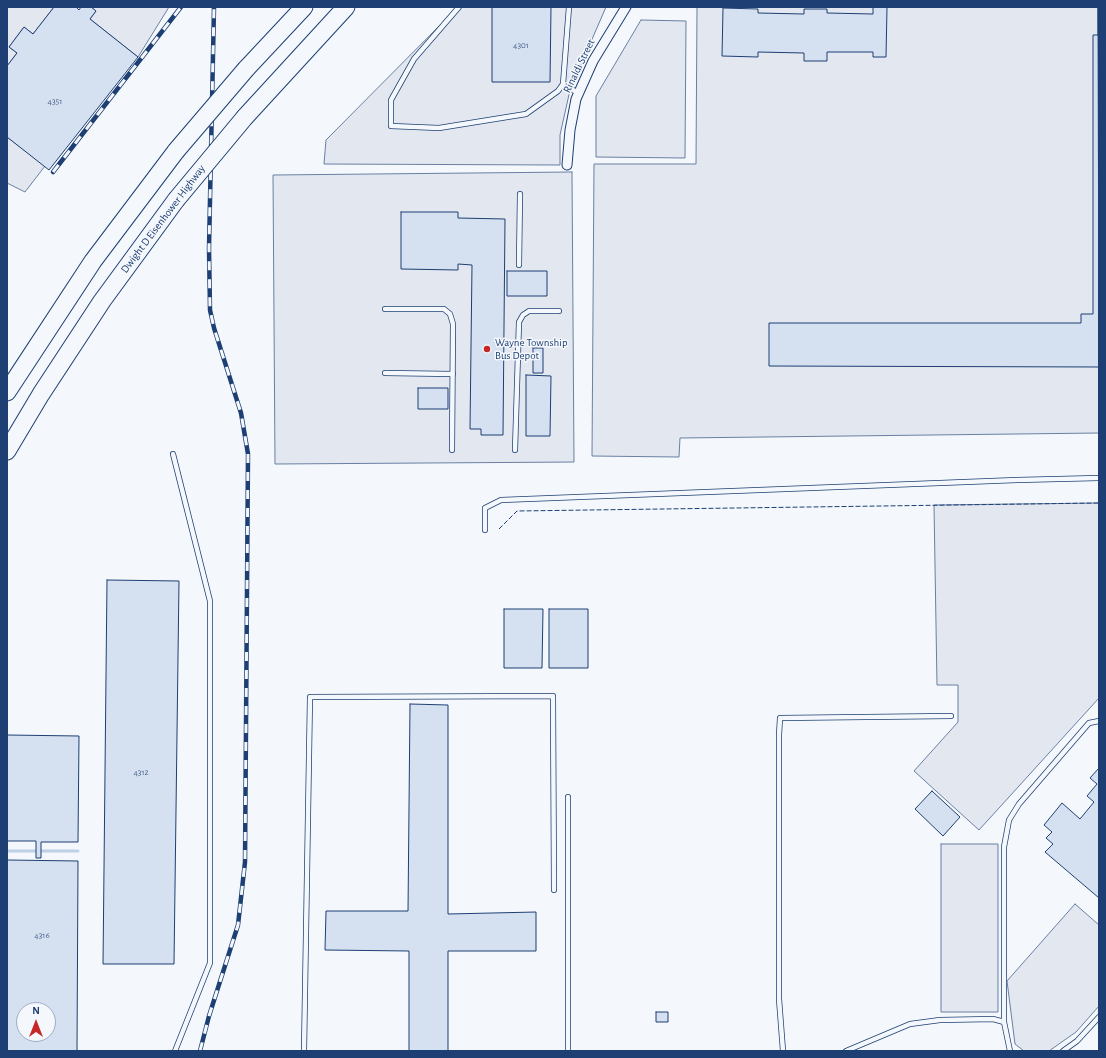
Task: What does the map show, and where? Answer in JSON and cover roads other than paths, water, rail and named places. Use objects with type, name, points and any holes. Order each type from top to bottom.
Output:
[{"type":"highway","points":[[7,392],[93,261],[176,151],[246,69],[304,7]]},
{"type":"highway","name":"Dwight D Eisenhower Highway","points":[[7,451],[41,394],[102,301],[176,200],[245,117],[346,7]]},
{"type":"street","name":"Rinaldi Street","points":[[567,165],[570,130],[578,93],[593,61],[626,7]]},
{"type":"lane","points":[[459,7],[410,66],[391,100],[391,126],[439,128],[526,114],[558,91],[563,84],[569,7]]},
{"type":"lane","points":[[563,84],[578,93]]},
{"type":"lane","points":[[520,194],[520,265]]},
{"type":"lane","points":[[385,309],[444,309],[450,314],[453,324],[452,450]]},
{"type":"lane","points":[[515,450],[518,322],[523,314],[529,311],[559,311]]},
{"type":"lane","points":[[385,373],[453,374]]},
{"type":"lane","points":[[173,454],[210,601],[210,963],[175,1051]]},
{"type":"lane","points":[[485,530],[485,508],[501,500],[1099,478]]},
{"type":"lane","points":[[304,1051],[310,697],[554,696],[554,890]]},
{"type":"lane","points":[[783,1051],[779,999],[780,718],[951,716]]},
{"type":"lane","points":[[1010,1051],[1004,1022],[1004,846],[1008,820],[1019,804],[1089,723],[1099,721]]},
{"type":"lane","points":[[568,797],[568,1051]]},
{"type":"lane","points":[[1063,1051],[1077,1041],[1099,1017]]},
{"type":"lane","points":[[846,1051],[910,1024],[940,1020],[993,1019],[1004,1022]]},
{"type":"waterway","points":[[7,851],[78,851]]},
{"type":"railway","points":[[53,172],[181,7]]},
{"type":"railway","points":[[200,1051],[209,1016],[238,925],[245,862],[248,454],[241,413],[214,328],[210,310],[209,248],[214,7]]},
{"type":"place","name":"Wayne Township Bus Depot","points":[[487,349]]}]
